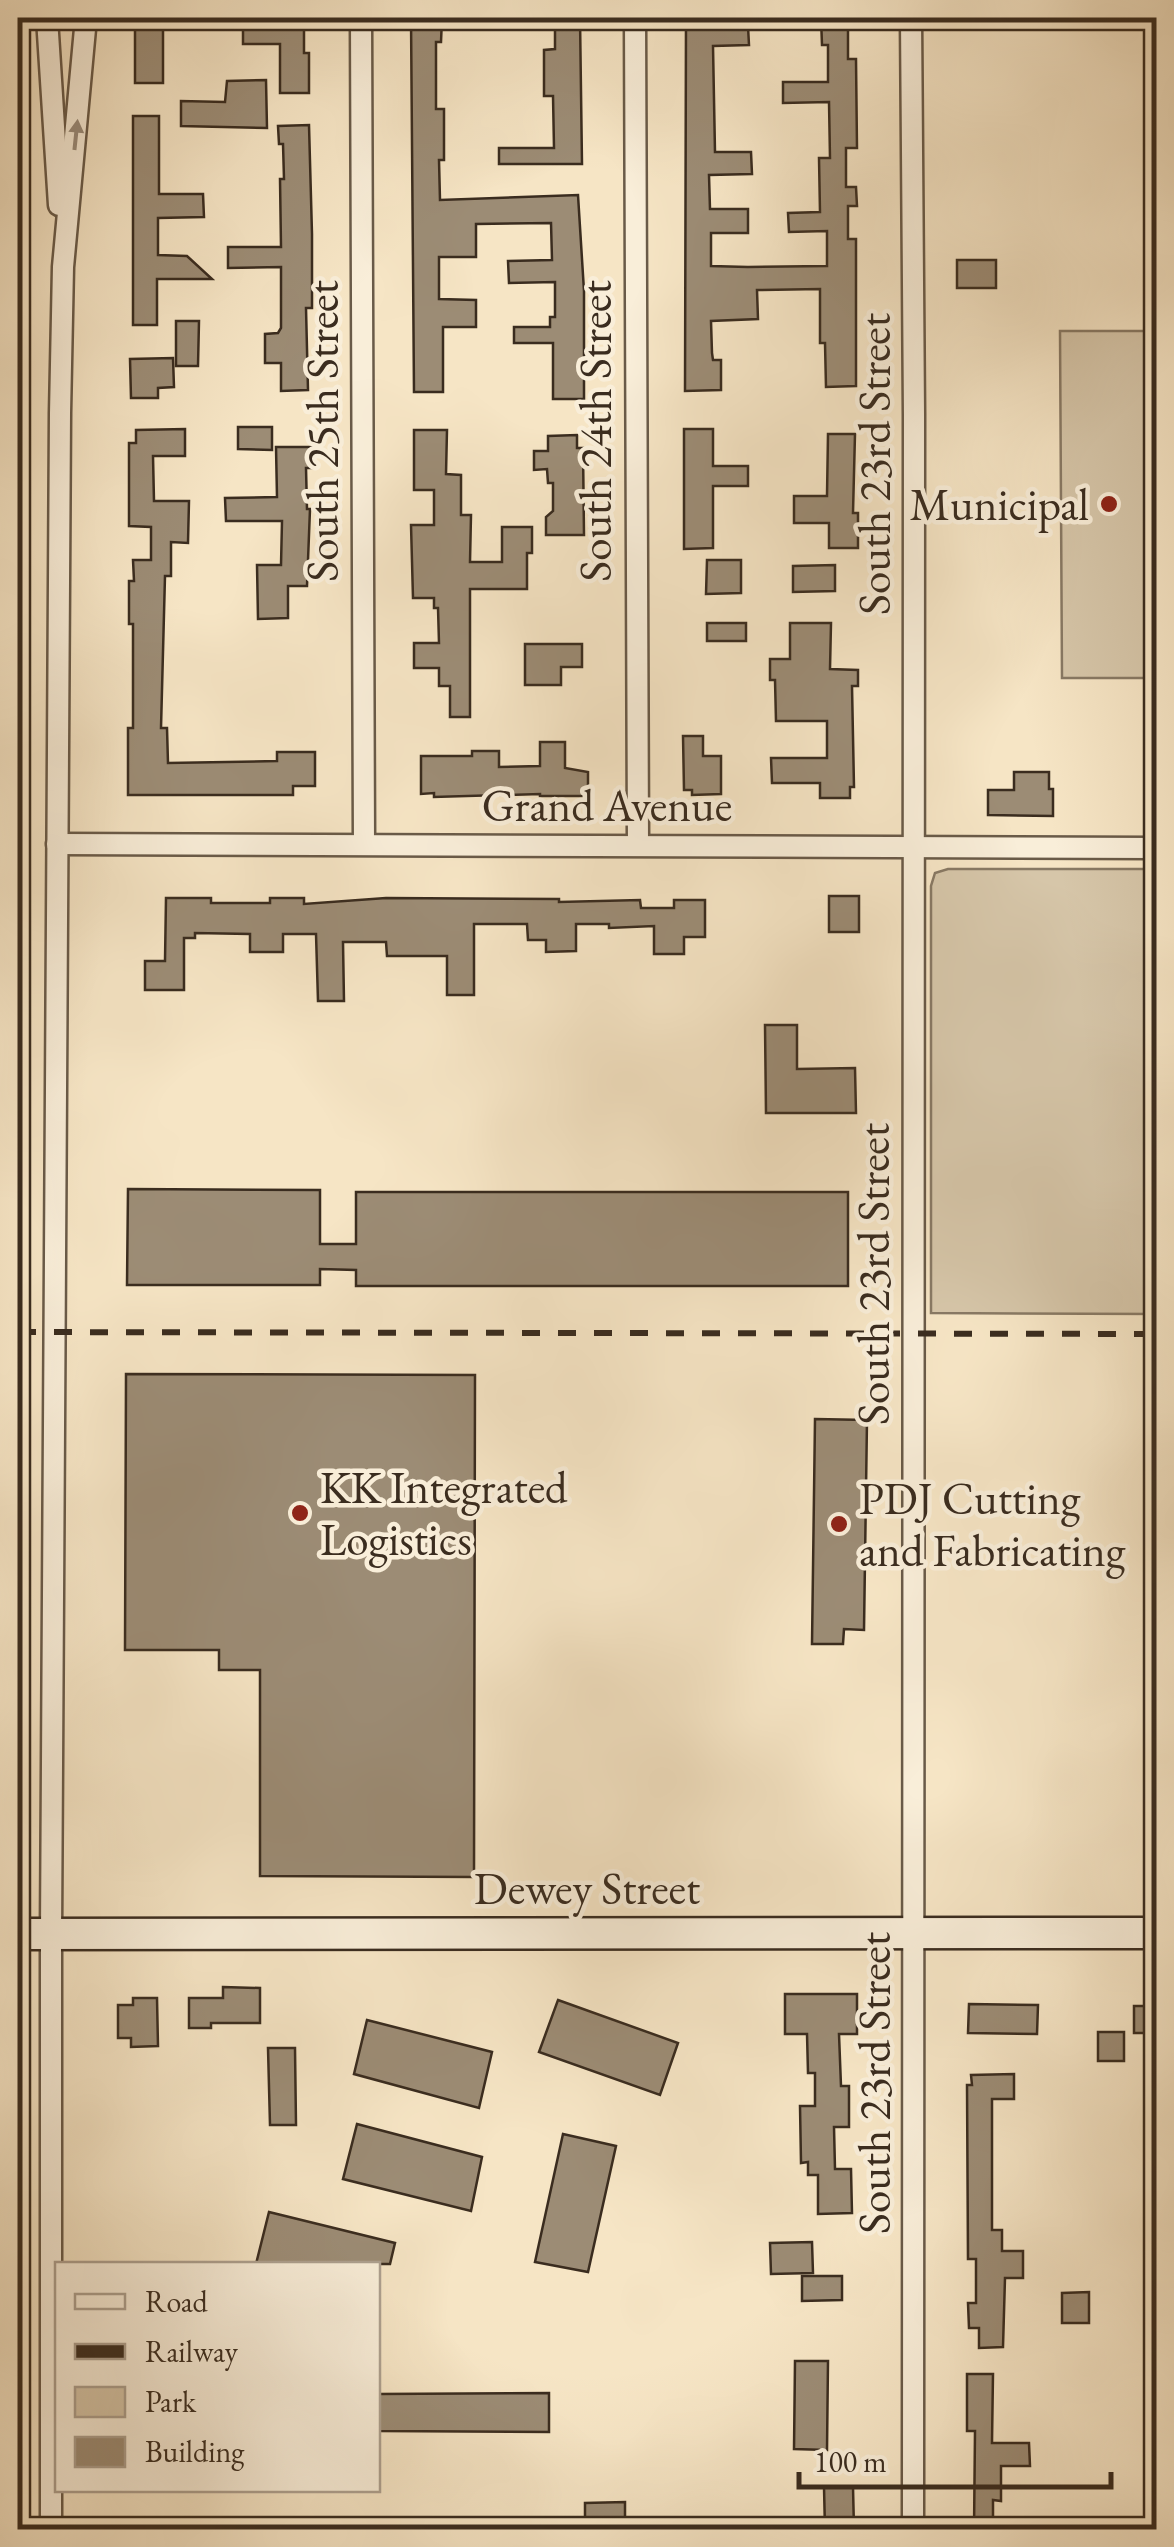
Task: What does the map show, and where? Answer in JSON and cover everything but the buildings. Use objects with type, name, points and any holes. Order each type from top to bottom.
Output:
[{"type":"street","points":[[48,18],[64,267]]},
{"type":"street","points":[[52,2530],[51,1933],[64,267],[86,18]]},
{"type":"street","name":"South 25th Street","points":[[361,18],[364,844]]},
{"type":"street","name":"South 24th Street","points":[[635,18],[638,845]]},
{"type":"street","name":"South 23rd Street","points":[[910,18],[914,847],[912,2530]]},
{"type":"street","name":"Grand Avenue","points":[[57,844],[1156,848]]},
{"type":"street","name":"Dewey Street","points":[[18,1934],[1156,1934]]},
{"type":"green space","name":"Municipal","points":[[1060,331],[1156,331],[1156,678],[1062,678]]},
{"type":"green space","points":[[948,869],[1156,869],[1156,1314],[931,1313],[931,886],[935,873]]},
{"type":"railway","points":[[18,1332],[1156,1334]]},
{"type":"place","name":"Municipal","points":[[1109,504]]},
{"type":"place","name":"KK Integrated Logistics","points":[[300,1513]]},
{"type":"place","name":"PDJ Cutting and Fabricating","points":[[839,1524]]}]
